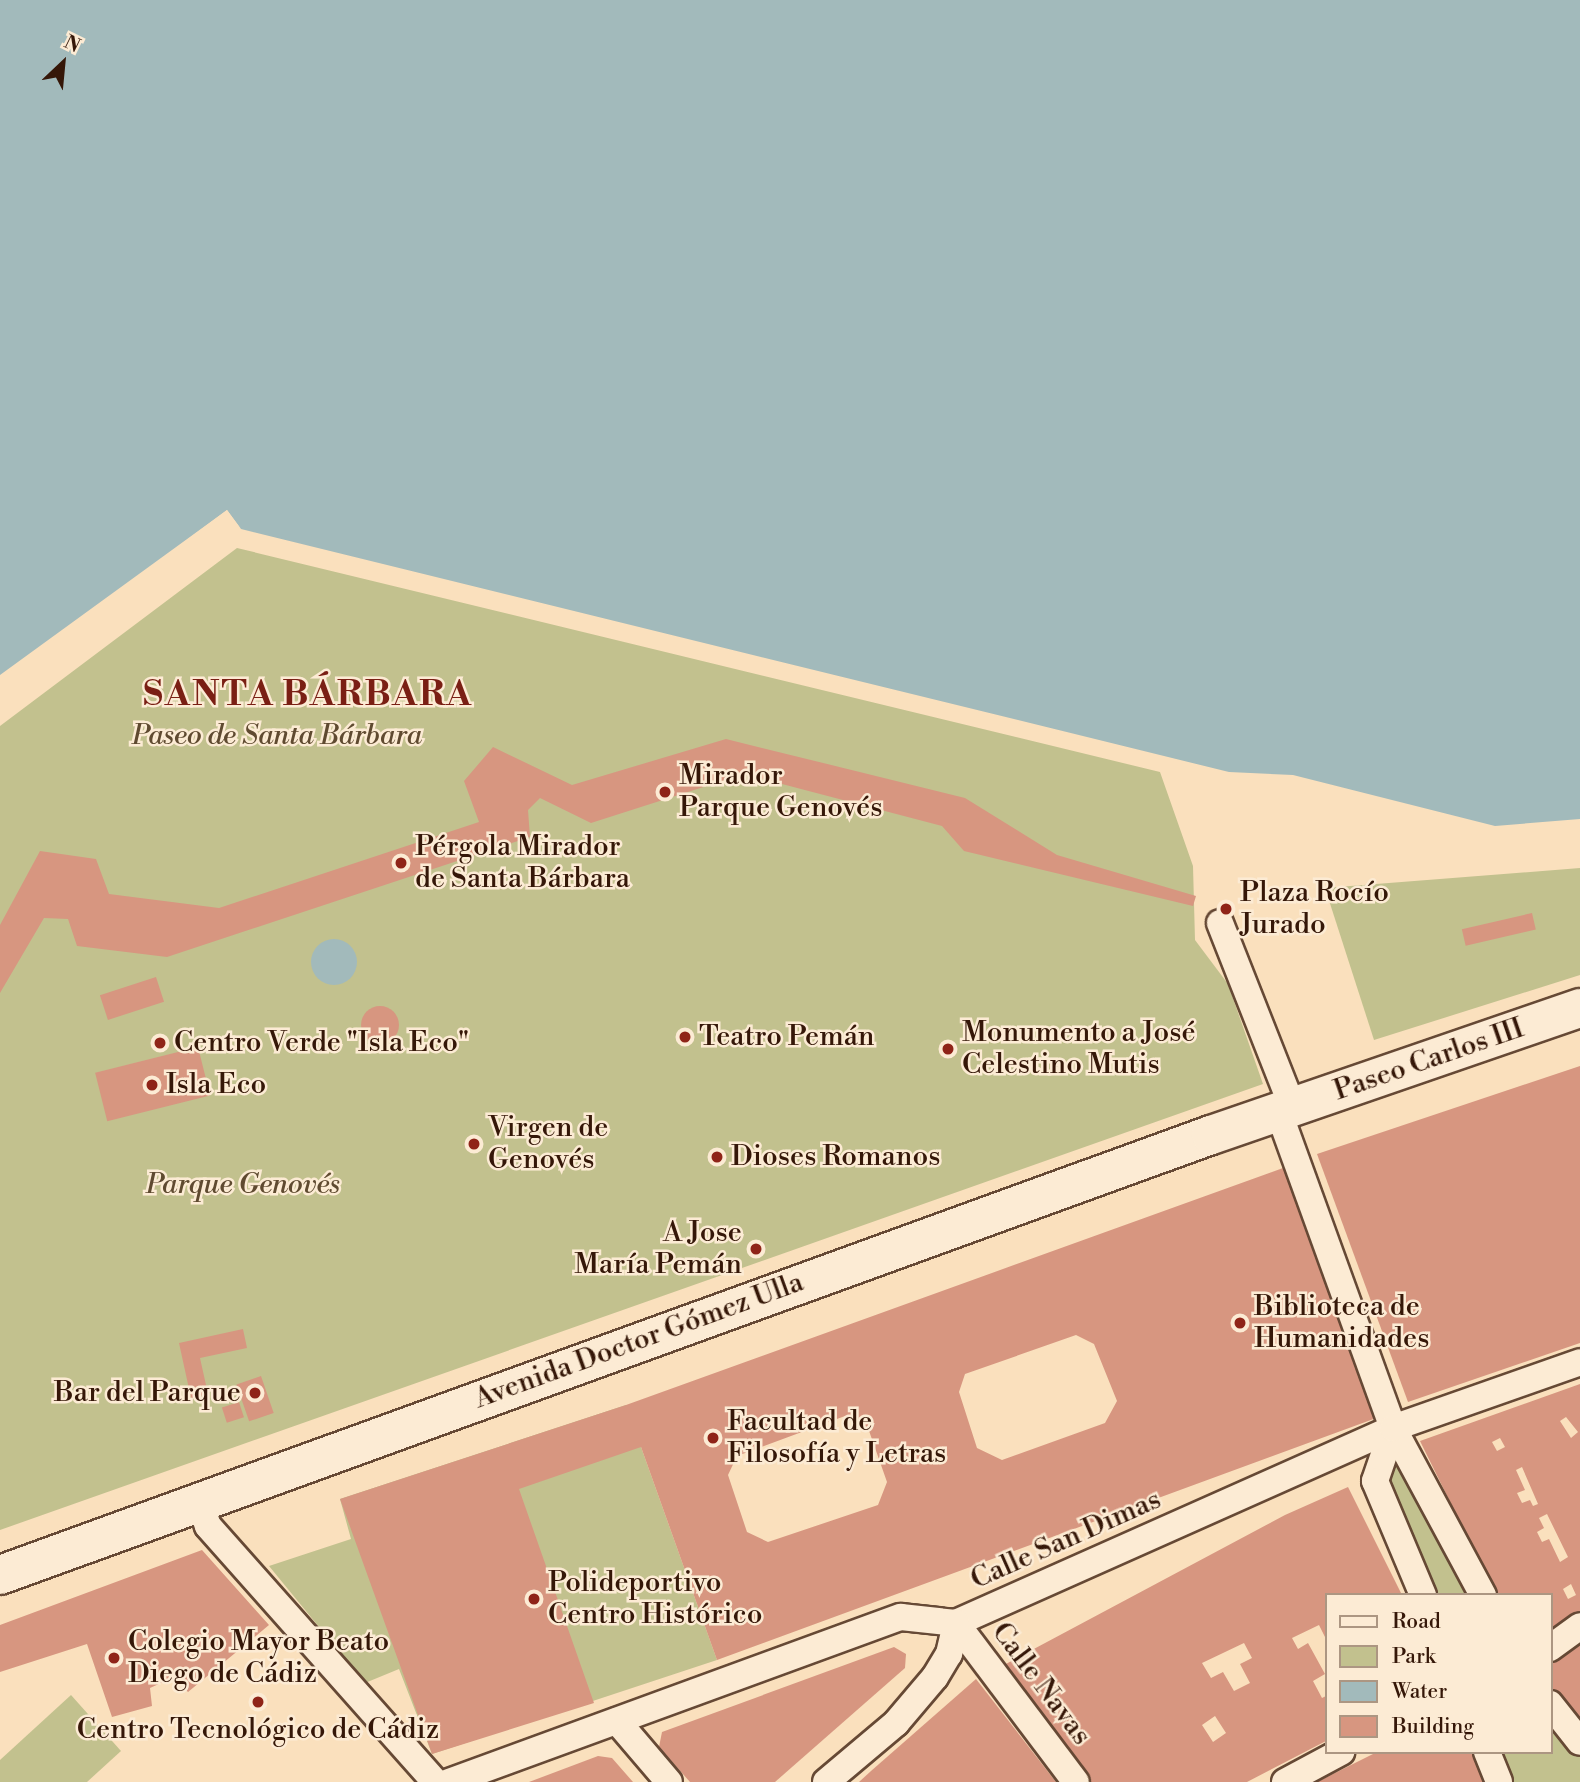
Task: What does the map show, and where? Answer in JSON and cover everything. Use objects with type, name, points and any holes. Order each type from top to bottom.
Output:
[{"type":"street","points":[[1220,923],[1393,1428],[1482,1593]]},
{"type":"street","name":"Paseo Carlos III","points":[[1286,1110],[1580,1008]]},
{"type":"street","name":"Avenida Doctor Gómez Ulla","points":[[0,1574],[200,1503],[330,1452],[1286,1110]]},
{"type":"street","name":"Calle San Dimas","points":[[826,1782],[896,1723],[935,1677],[949,1654],[956,1623],[1393,1428],[1580,1362]]},
{"type":"street","points":[[1393,1428],[1376,1481],[1422,1593]]},
{"type":"street","points":[[200,1503],[208,1526],[435,1782]]},
{"type":"street","points":[[449,1782],[901,1617],[956,1623]]},
{"type":"street","name":"Calle Navas","points":[[956,1623],[1076,1782]]},
{"type":"street","points":[[1552,1647],[1580,1626]]},
{"type":"street","points":[[1552,1707],[1580,1742]]},
{"type":"street","points":[[617,1721],[669,1782]]},
{"type":"street","points":[[1284,1782],[1337,1754]]},
{"type":"street","points":[[1488,1754],[1499,1782]]},
{"type":"green space","name":"Parque Genovés","points":[[237,548],[1160,772],[1193,866],[1195,940],[1228,984],[1263,1084],[0,1530],[0,726]]},
{"type":"green space","points":[[1580,868],[1580,975],[1374,1040],[1325,888]]},
{"type":"green space","name":"Polideportivo Centro Histórico","points":[[626,1405],[717,1660],[432,1754],[399,1669],[365,1683],[269,1566],[351,1539],[340,1499]]},
{"type":"green space","points":[[1393,1428],[1482,1593],[1422,1593],[1376,1481]]},
{"type":"green space","points":[[71,1695],[121,1751],[87,1782],[0,1782],[0,1760]]},
{"type":"green space","points":[[1552,1707],[1580,1742],[1580,1782],[1499,1782],[1488,1754],[1552,1754]]},
{"type":"water","points":[[0,0],[1580,0],[1580,819],[1495,826],[1293,775],[1229,772],[241,529],[227,510],[0,675]]},
{"type":"water","points":[[334,939],[351,945],[357,962],[351,979],[334,985],[317,979],[311,962],[317,945]]},
{"type":"pier","points":[[227,510],[241,529],[226,514],[0,679]]},
{"type":"building","name":"Pérgola Mirador de Santa Bárbara","points":[[726,739],[965,798],[1057,855],[1196,896],[1193,906],[964,851],[942,826],[744,774],[591,823],[540,798],[528,810],[530,837],[167,957],[77,946],[68,919],[44,918],[0,993],[0,925],[40,851],[96,859],[109,894],[219,908],[479,822],[464,781],[493,747],[572,785]]},
{"type":"building","points":[[1532,913],[1536,930],[1466,946],[1462,929]]},
{"type":"building","points":[[156,977],[164,1002],[108,1020],[100,995]]},
{"type":"building","points":[[380,1006],[394,1011],[399,1025],[394,1039],[380,1044],[366,1039],[361,1025],[366,1011]]},
{"type":"building","name":"Isla Eco","points":[[198,1047],[210,1096],[107,1121],[95,1073]]},
{"type":"building","points":[[1580,1066],[1580,1343],[1408,1402],[1317,1154]]},
{"type":"building","points":[[1283,1168],[1379,1417],[717,1660],[641,1447],[519,1489],[594,1703],[432,1754],[340,1499],[626,1405]],"holes":[[[1076,1335],[1094,1344],[1117,1401],[1105,1423],[1002,1460],[977,1448],[959,1392],[965,1374]],[[845,1416],[868,1428],[887,1482],[878,1505],[768,1542],[747,1532],[728,1475],[737,1456]]]},
{"type":"building","points":[[243,1329],[247,1348],[200,1358],[208,1394],[191,1398],[179,1343]]},
{"type":"building","points":[[261,1376],[274,1413],[249,1421],[236,1384]]},
{"type":"building","points":[[1580,1384],[1580,1614],[1552,1633],[1552,1593],[1495,1593],[1420,1441]],"holes":[[[1566,1417],[1578,1432],[1571,1438],[1560,1421]],[[1500,1438],[1505,1447],[1497,1451],[1492,1442]],[[1522,1467],[1538,1504],[1533,1506],[1530,1500],[1522,1503],[1517,1493],[1525,1490],[1516,1470]],[[1547,1514],[1568,1557],[1560,1562],[1549,1539],[1542,1542],[1537,1532],[1544,1528],[1539,1518]],[[1571,1584],[1576,1595],[1568,1599],[1563,1589]]]},
{"type":"building","points":[[239,1402],[244,1417],[227,1423],[222,1408]]},
{"type":"building","points":[[1348,1487],[1401,1593],[1324,1593],[1324,1635],[1319,1625],[1292,1638],[1298,1649],[1308,1643],[1324,1672],[1313,1681],[1322,1698],[1324,1697],[1324,1742],[1247,1782],[1091,1782],[1004,1665],[1285,1515]],"holes":[[[1244,1643],[1252,1658],[1240,1664],[1250,1683],[1234,1691],[1223,1672],[1211,1678],[1202,1663]],[[1215,1716],[1226,1733],[1213,1742],[1202,1725]]]},
{"type":"building","points":[[202,1550],[269,1625],[188,1692],[174,1677],[150,1688],[152,1706],[112,1717],[87,1644],[0,1672],[0,1625]]},
{"type":"building","points":[[1580,1643],[1580,1730],[1552,1695],[1552,1660]]},
{"type":"building","points":[[894,1647],[906,1654],[905,1668],[775,1782],[690,1782],[659,1747],[662,1732]]},
{"type":"building","points":[[976,1679],[1056,1782],[859,1782],[871,1771]]},
{"type":"building","points":[[1373,1754],[1476,1754],[1487,1782],[1317,1782]]},
{"type":"building","points":[[598,1756],[612,1758],[633,1782],[529,1782]]},
{"type":"place","name":"Mirador Parque Genovés","points":[[665,792]]},
{"type":"place","name":"Pérgola Mirador de Santa Bárbara","points":[[401,863]]},
{"type":"place","name":"Plaza Rocío Jurado","points":[[1226,909]]},
{"type":"place","name":"Teatro Pemán","points":[[685,1037]]},
{"type":"place","name":"Centro Verde \"Isla Eco\"","points":[[160,1043]]},
{"type":"place","name":"Monumento a José Celestino Mutis","points":[[948,1049]]},
{"type":"place","name":"Isla Eco","points":[[152,1085]]},
{"type":"place","name":"Virgen de Genovés","points":[[474,1144]]},
{"type":"place","name":"Dioses Romanos","points":[[717,1157]]},
{"type":"place","name":"A Jose María Pemán","points":[[756,1249]]},
{"type":"place","name":"Biblioteca de Humanidades","points":[[1240,1323]]},
{"type":"place","name":"Bar del Parque","points":[[255,1393]]},
{"type":"place","name":"Facultad de Filosofía y Letras","points":[[713,1438]]},
{"type":"place","name":"Polideportivo Centro Histórico","points":[[534,1599]]},
{"type":"place","name":"Colegio Mayor Beato Diego de Cádiz","points":[[114,1658]]},
{"type":"place","name":"Centro Tecnológico de Cádiz","points":[[258,1702]]},
{"type":"district","name":"SANTA BÁRBARA","points":[[308,695]]},
{"type":"park label","name":"Paseo de Santa Bárbara","points":[[277,736]]}]
